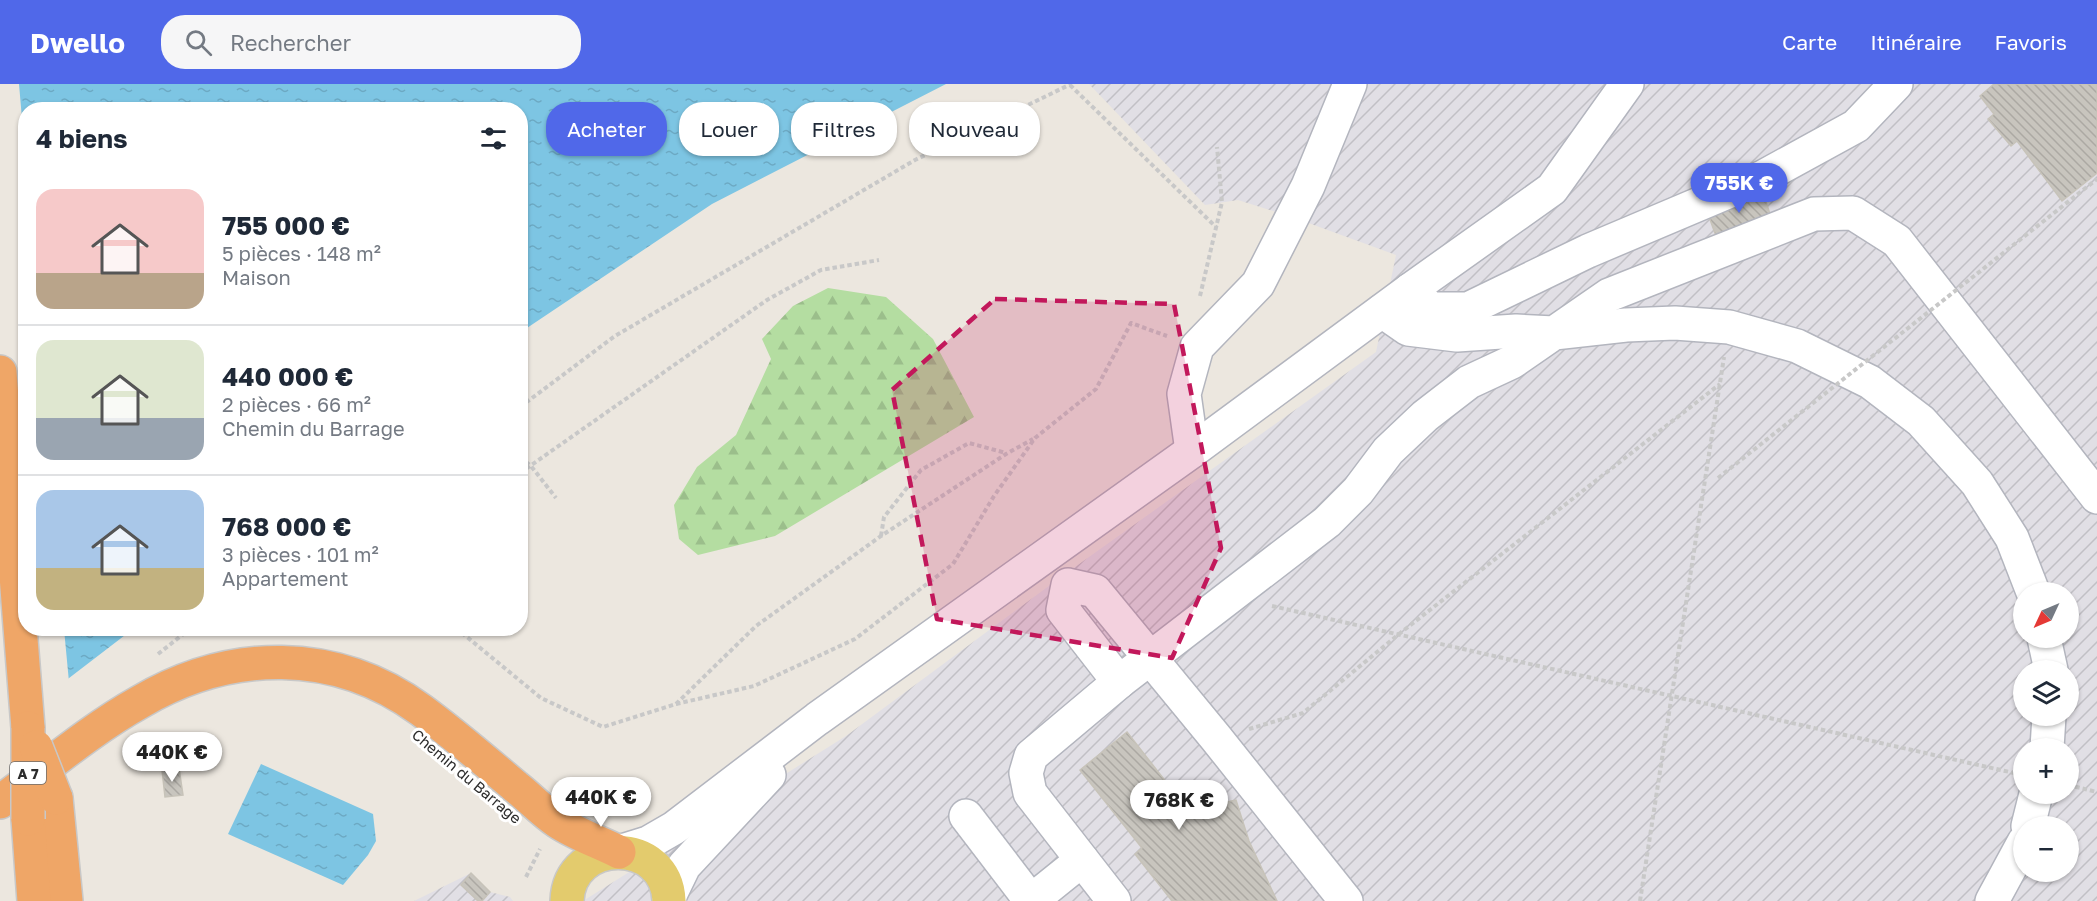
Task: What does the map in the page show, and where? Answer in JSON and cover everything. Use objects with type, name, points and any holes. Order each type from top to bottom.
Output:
[{"type":"highway","name":"A 7","points":[[0,372],[18,601]]},
{"type":"highway","name":"A 7","points":[[21,636],[28,728],[28,819],[34,901]]},
{"type":"highway","points":[[0,802],[111,720],[169,687],[197,676],[248,664],[302,662],[330,667],[380,684],[419,708],[455,735],[558,822],[619,852]]},
{"type":"highway","points":[[28,728],[56,798],[66,901]]},
{"type":"main road","points":[[567,901],[571,883],[579,870],[590,860],[604,854],[619,852],[634,854],[647,860],[658,870],[666,883],[669,899]]},
{"type":"lane","points":[[1192,451],[1184,394],[1197,347],[1258,284],[1308,186],[1350,84]]},
{"type":"lane","points":[[619,852],[648,843],[674,828],[817,719],[1192,451],[1382,310],[1552,189],[1627,84]]},
{"type":"lane","points":[[1410,290],[1431,309],[1468,309],[1588,251],[1763,177],[1856,126],[1896,84]]},
{"type":"lane","points":[[1114,901],[1030,793],[1026,773],[1031,756],[1119,682],[1327,522],[1358,491],[1388,451],[1425,416],[1469,382],[1512,362],[1609,295],[1814,214],[1853,213],[1897,241],[2097,497]]},
{"type":"lane","points":[[1382,310],[1407,329],[1456,335],[1516,331],[1554,333],[1626,325],[1675,323],[1729,327],[1797,346],[1870,382],[1922,421],[1977,483],[2012,538],[2029,582]]},
{"type":"lane","points":[[1045,557],[1068,585],[1095,591],[1346,901]]},
{"type":"lane","points":[[1068,585],[1063,610],[1119,682]]},
{"type":"lane","points":[[669,899],[684,866],[770,774],[817,719]]},
{"type":"lane","points":[[966,816],[1031,901],[1082,860]]},
{"type":"lane","points":[[1992,901],[2013,862]]},
{"type":"path","points":[[528,401],[615,336],[915,160],[1071,84],[1217,228]]},
{"type":"path","points":[[676,704],[756,626],[881,536],[1006,454],[1035,438],[1096,389],[1131,323],[1197,347],[1198,302],[1222,202],[1217,147]]},
{"type":"path","points":[[1718,478],[2097,179]]},
{"type":"path","points":[[528,468],[767,300],[821,270],[879,260]]},
{"type":"path","points":[[1640,901],[1729,327]]},
{"type":"path","points":[[1216,738],[1302,713],[1399,634],[1720,384]]},
{"type":"path","points":[[466,636],[541,698],[603,727],[676,704],[754,686],[855,639],[953,564],[994,496],[1035,438]]},
{"type":"path","points":[[881,536],[884,518],[921,470],[969,443],[1006,454]]},
{"type":"path","points":[[528,464],[556,498]]},
{"type":"path","points":[[1231,597],[2013,773]]},
{"type":"path","points":[[2079,788],[2097,792]]},
{"type":"path","points":[[526,877],[544,842]]},
{"type":"highlighted area","points":[[995,299],[1174,304],[1221,548],[1172,658],[937,619],[892,390]]},
{"type":"shaded area","points":[[1089,84],[2097,84],[2097,901],[583,901],[846,736],[1061,577],[1376,352],[1396,255],[1238,200],[1205,205]]},
{"type":"shaded area","points":[[471,873],[490,892],[510,897],[513,901],[414,901]]},
{"type":"green space","points":[[828,288],[886,297],[933,339],[974,417],[775,536],[698,555],[679,539],[674,505],[697,467],[736,435],[771,359],[762,339],[793,306]]},
{"type":"water","points":[[0,84],[946,84],[897,109],[897,102],[791,102],[791,156],[806,156],[712,204],[528,327],[528,102],[18,102],[18,636],[124,636],[0,731]]},
{"type":"water","points":[[261,764],[373,814],[376,841],[368,855],[343,885],[228,834]]},
{"type":"pier","points":[[0,84],[19,84],[18,636],[65,636],[69,682],[0,734]]},
{"type":"building","points":[[1994,84],[2097,84],[2097,173],[2062,201],[2017,141],[2011,146],[1988,119],[1994,114],[1980,96]]},
{"type":"building","points":[[1763,193],[1770,214],[1716,236],[1708,214]]},
{"type":"building","points":[[1127,732],[1188,810],[1236,800],[1249,841],[1277,901],[1172,901],[1135,854],[1142,848],[1080,770]]},
{"type":"building","points":[[179,768],[183,795],[165,797],[162,770]]},
{"type":"building","points":[[471,873],[490,892],[482,901],[478,901],[461,885]]}]
